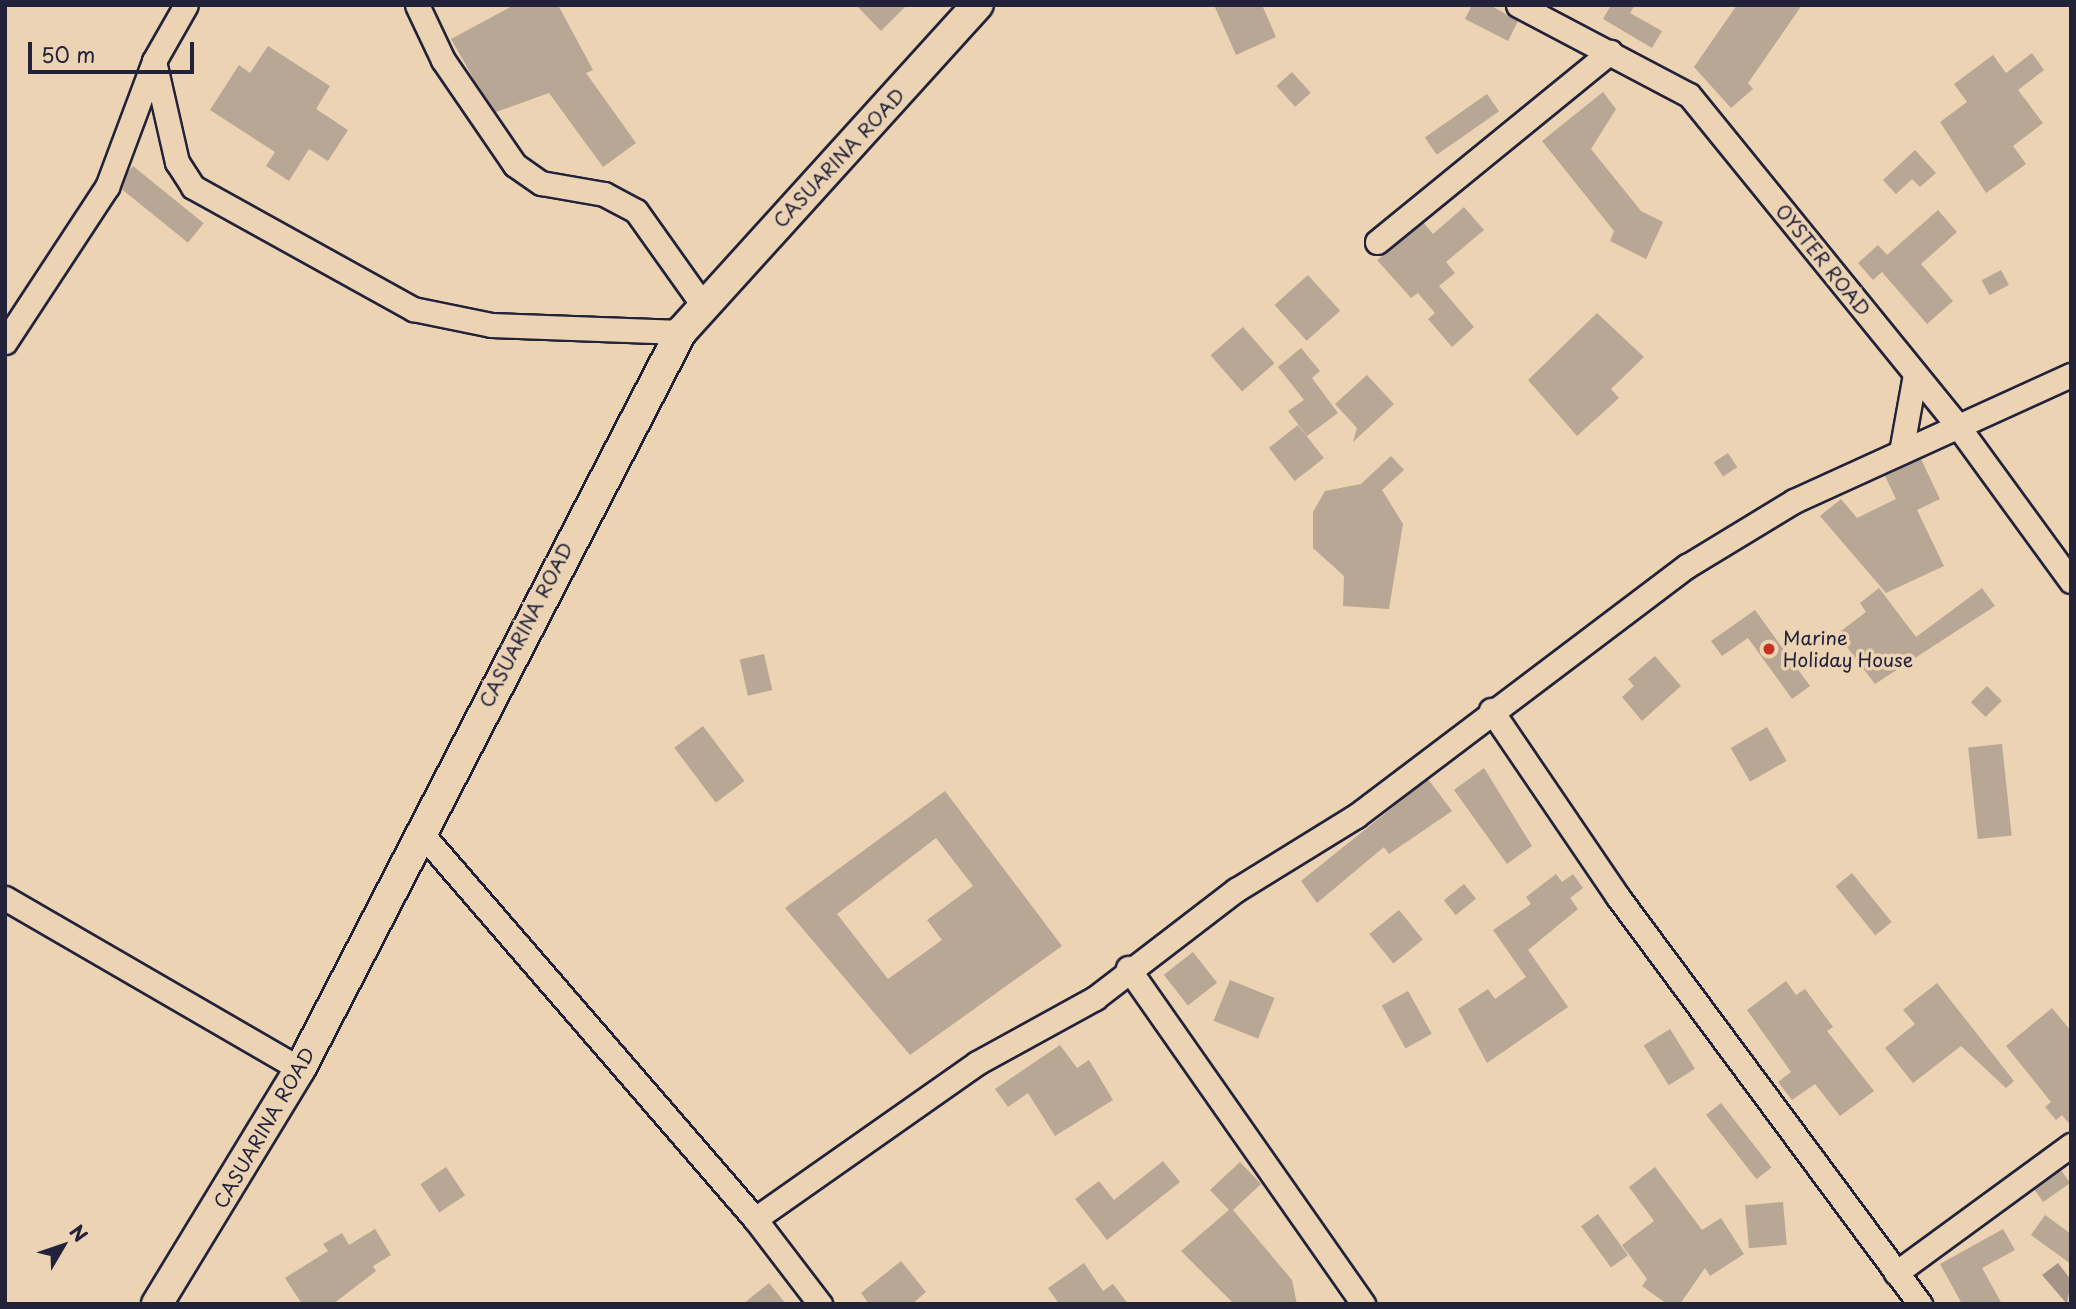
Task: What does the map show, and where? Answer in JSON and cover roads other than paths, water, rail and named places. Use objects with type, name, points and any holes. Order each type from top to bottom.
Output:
[{"type":"street","points":[[5,342],[107,187],[154,61],[186,5]]},
{"type":"street","points":[[417,5],[443,60],[514,165],[541,183],[604,194],[636,211],[702,304]]},
{"type":"street","name":"CASUARINA ROAD","points":[[156,1304],[300,1069],[681,332],[702,304],[978,5]]},
{"type":"street","name":"OYSTER ROAD","points":[[1518,5],[1689,95],[1960,429],[2071,581]]},
{"type":"street","points":[[1377,242],[1610,52]]},
{"type":"street","points":[[154,61],[177,162],[193,187],[413,309],[491,325],[681,332]]},
{"type":"street","points":[[1901,452],[1915,374]]},
{"type":"street","points":[[754,1219],[977,1063],[1095,998],[1128,968],[1236,890],[1356,816],[1491,710],[1687,566],[1794,501],[1901,452],[1960,429],[2071,375]]},
{"type":"street","points":[[1491,710],[1626,908],[1920,1304]]},
{"type":"street","points":[[422,834],[754,1219],[820,1304]]},
{"type":"street","points":[[5,898],[300,1069]]},
{"type":"street","points":[[1128,968],[1363,1304]]},
{"type":"street","points":[[1896,1273],[2071,1145]]},
{"type":"place","name":"Marine Holiday House","points":[[1769,649]]}]
